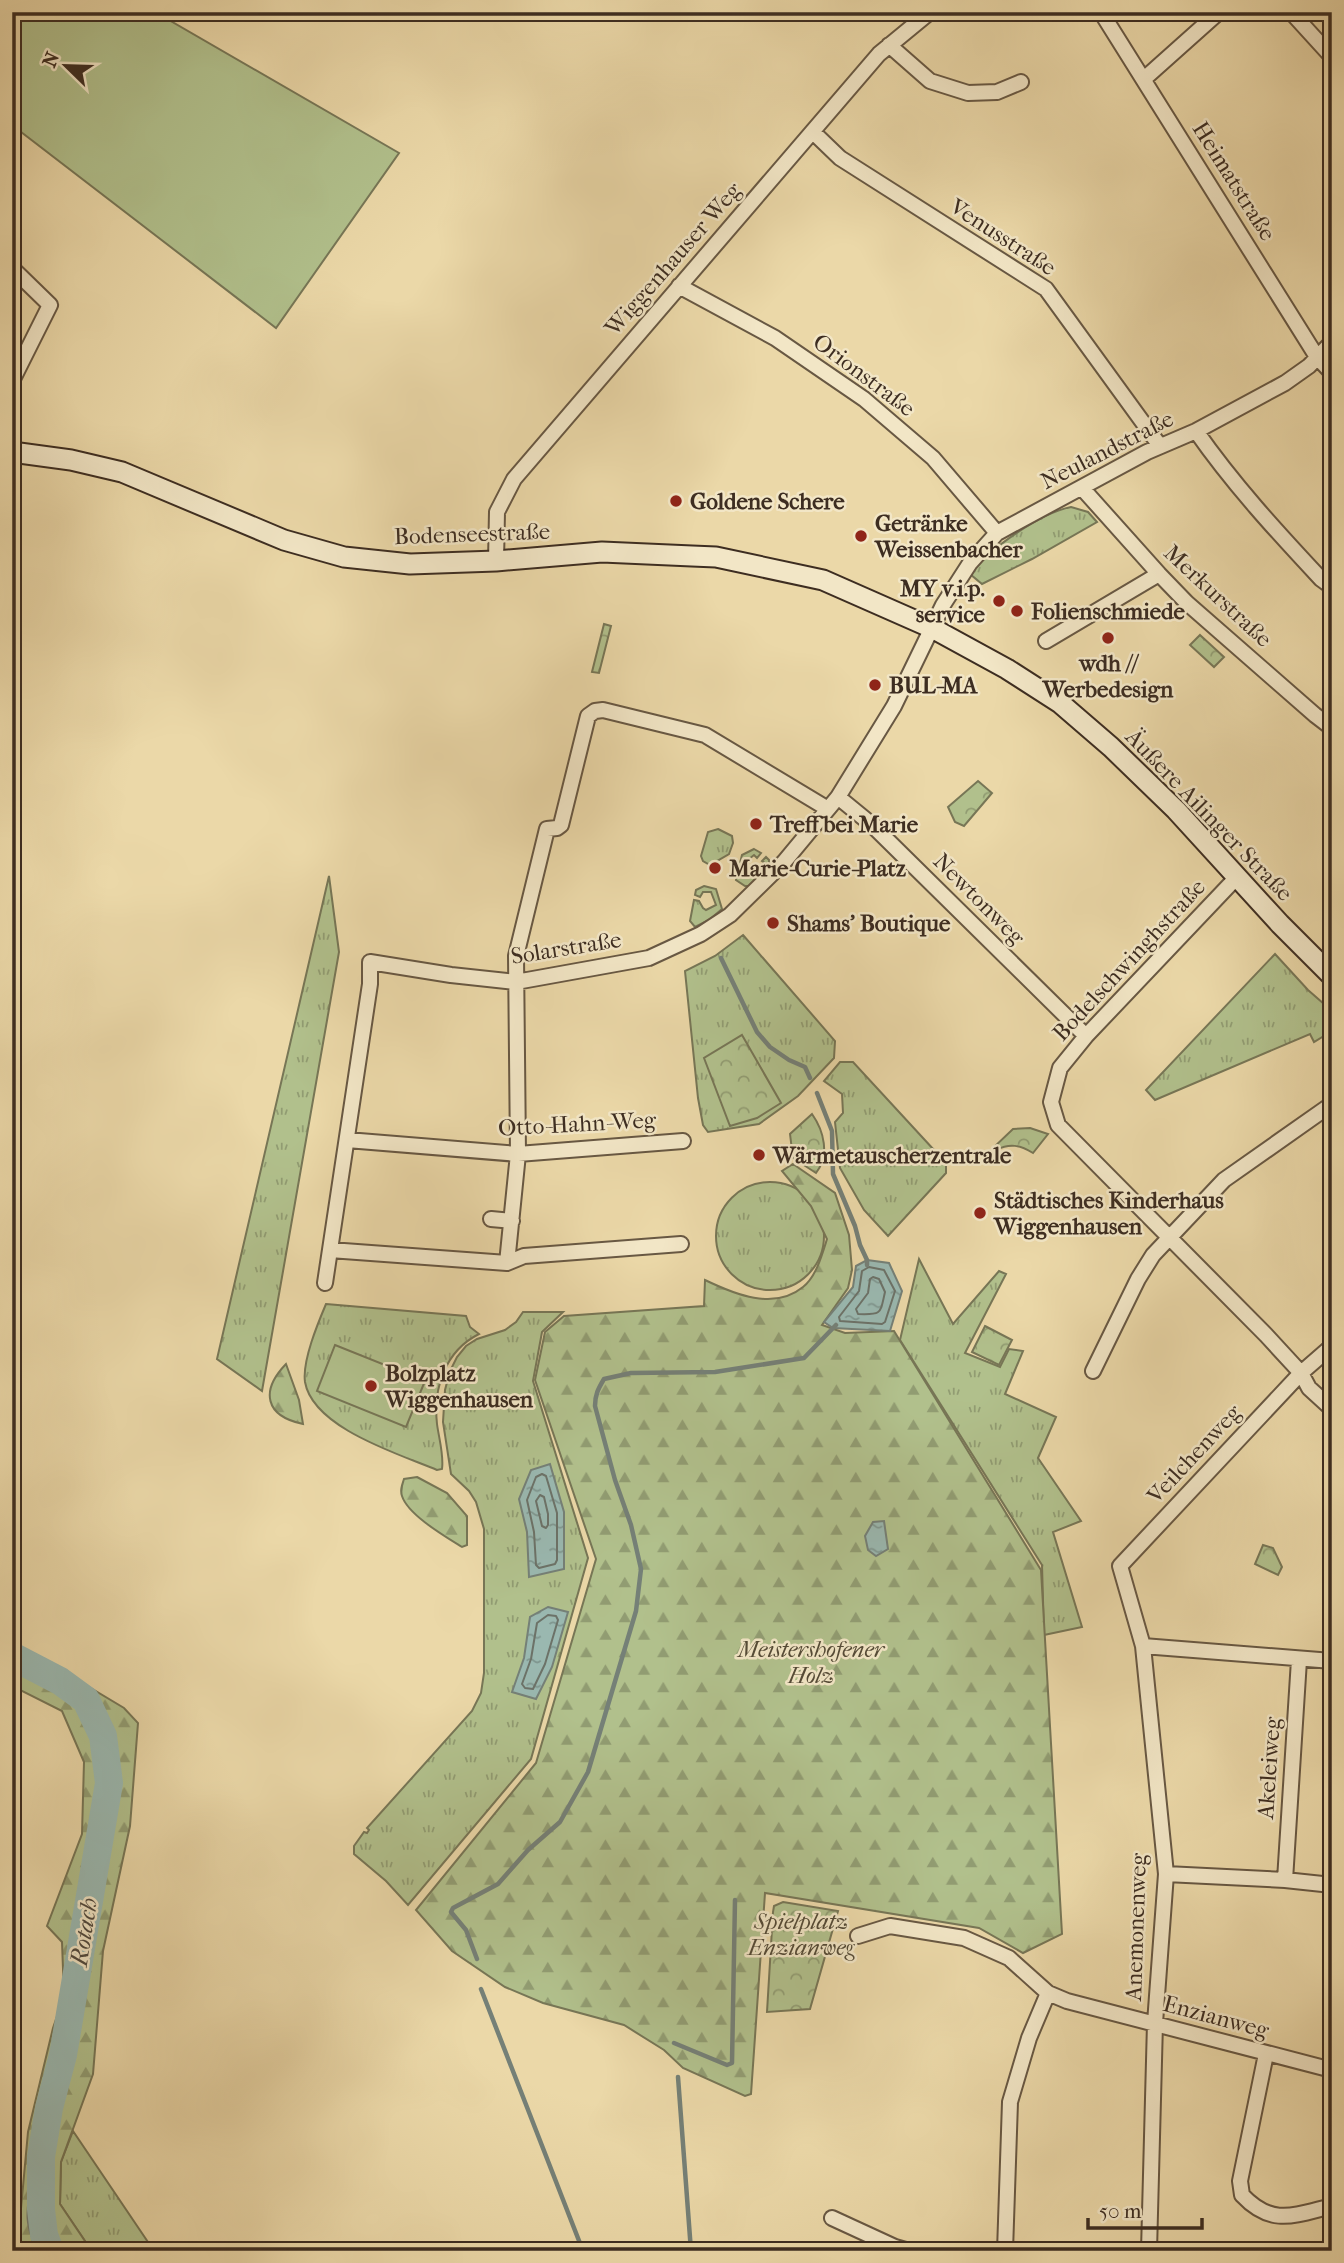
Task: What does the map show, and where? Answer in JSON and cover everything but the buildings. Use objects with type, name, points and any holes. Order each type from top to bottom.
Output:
[{"type":"main road","name":"Bodenseestraße","points":[[12,452],[71,460],[122,472],[284,540],[344,557],[410,564],[496,561],[602,552],[716,557],[822,580]]},
{"type":"main road","name":"Äußere Ailinger Straße","points":[[822,580],[932,628],[1007,669],[1060,703],[1177,810],[1280,924],[1332,976]]},
{"type":"street","name":"Wiggenhauser Weg","points":[[496,561],[497,512],[514,479],[879,54],[930,12]]},
{"type":"street","name":"Heimatstraße","points":[[1101,12],[1317,357],[1332,373]]},
{"type":"street","points":[[1144,79],[1219,12]]},
{"type":"street","points":[[1291,12],[1332,57]]},
{"type":"street","points":[[889,46],[930,81],[968,93],[997,92],[1021,82]]},
{"type":"street","name":"Venusstraße","points":[[813,132],[839,159],[1046,289],[1160,446]]},
{"type":"street","points":[[12,268],[50,305],[12,381]]},
{"type":"street","name":"Orionstraße","points":[[679,286],[775,338],[864,399],[933,458],[997,533]]},
{"type":"street","name":"Neulandstraße","points":[[932,628],[943,605],[970,563],[997,533],[1285,383],[1309,366],[1332,342]]},
{"type":"street","points":[[1196,431],[1265,518],[1321,579],[1332,587]]},
{"type":"street","name":"Merkurstraße","points":[[1082,488],[1158,574],[1284,688],[1332,727]]},
{"type":"street","points":[[1046,641],[1158,574]]},
{"type":"street","name":"Solarstraße","points":[[325,1283],[370,984],[370,962],[516,982],[649,958],[701,934],[730,915],[784,862],[838,797],[894,706],[932,628]]},
{"type":"street","points":[[507,1263],[519,1154],[516,956],[547,829],[561,825],[588,716],[604,710],[705,735],[828,809]]},
{"type":"street","name":"Newtonweg","points":[[838,797],[871,824],[1086,1036]]},
{"type":"street","name":"Bodelschwinghstraße","points":[[1237,877],[1086,1036],[1060,1068],[1051,1102],[1058,1125],[1301,1373],[1309,1388],[1332,1409]]},
{"type":"street","points":[[1093,1371],[1138,1279],[1153,1255],[1224,1181],[1332,1104]]},
{"type":"street","name":"Otto-Hahn-Weg","points":[[347,1140],[519,1154],[683,1141]]},
{"type":"street","points":[[491,1219],[512,1221]]},
{"type":"street","points":[[330,1250],[507,1263],[524,1256],[681,1244]]},
{"type":"street","name":"Veilchenweg","points":[[1121,1566],[1301,1373],[1332,1346]]},
{"type":"street","name":"Anemonenweg","points":[[1121,1566],[1143,1646],[1166,1874],[1154,2024],[1149,2251]]},
{"type":"street","points":[[1143,1646],[1332,1661]]},
{"type":"street","name":"Akeleiweg","points":[[1285,1880],[1299,1660]]},
{"type":"street","points":[[1166,1874],[1332,1885]]},
{"type":"street","name":"Enzianweg","points":[[858,1936],[890,1926],[964,1938],[1009,1958],[1048,1993],[1067,2001],[1332,2070]]},
{"type":"street","points":[[1004,2251],[1010,2102],[1029,2038],[1048,1993]]},
{"type":"street","points":[[1266,2054],[1240,2181],[1242,2195],[1260,2210],[1286,2218],[1332,2206]]},
{"type":"street","points":[[832,2218],[909,2251]]},
{"type":"green space","points":[[12,12],[155,12],[399,153],[276,328],[12,125]]},
{"type":"green space","points":[[1071,507],[1088,512],[1097,522],[982,584],[970,574],[989,554],[1016,533],[1045,516]]},
{"type":"green space","points":[[604,624],[611,626],[599,673],[592,672]]},
{"type":"green space","points":[[1200,635],[1224,657],[1214,667],[1190,645]]},
{"type":"green space","points":[[978,781],[992,793],[964,826],[955,822],[948,807]]},
{"type":"green space","points":[[718,829],[732,836],[733,843],[729,854],[710,865],[703,861],[701,856],[708,832]]},
{"type":"green space","points":[[754,849],[761,853],[757,858],[754,855],[749,859],[747,870],[756,874],[765,863],[762,861],[766,857],[769,865],[749,886],[745,886],[736,880],[742,855]]},
{"type":"green space","points":[[329,876],[339,952],[262,1391],[217,1359]]},
{"type":"green space","points":[[704,886],[716,889],[722,909],[695,927],[690,921],[694,900],[699,901],[706,910],[716,905],[711,892],[703,892],[700,897],[695,895],[696,890]]},
{"type":"green space","points":[[743,935],[835,1041],[834,1058],[798,1096],[759,1124],[708,1132],[703,1125],[698,1098],[685,971],[715,956]]},
{"type":"green space","points":[[1275,954],[1308,990],[1332,1011],[1332,1031],[1314,1042],[1310,1034],[1155,1100],[1146,1090]]},
{"type":"green space","points":[[742,1035],[781,1103],[757,1118],[730,1126],[704,1058]]},
{"type":"green space","points":[[840,1062],[853,1062],[946,1163],[946,1173],[888,1236],[864,1210],[840,1168],[835,1122],[843,1113],[842,1094],[824,1081]]},
{"type":"green space","points":[[812,1114],[824,1143],[823,1159],[816,1173],[793,1158],[790,1134]]},
{"type":"green space","points":[[1030,1128],[1048,1134],[1033,1153],[1015,1146],[996,1150],[993,1148],[1013,1129]]},
{"type":"green space","name":"Meistershofener Holz","points":[[793,1164],[835,1193],[849,1235],[852,1270],[848,1288],[822,1325],[845,1333],[894,1331],[1041,1570],[1062,1934],[1023,1953],[979,1928],[765,1893],[751,2094],[745,2096],[683,2068],[664,2050],[624,2025],[543,2003],[505,1987],[452,1951],[416,1910],[536,1763],[596,1559],[535,1380],[545,1332],[564,1316],[704,1306],[705,1280],[741,1295],[767,1299],[792,1294],[803,1287],[815,1272],[827,1239],[811,1206],[782,1171]]},
{"type":"green space","points":[[770,1182],[791,1186],[808,1198],[820,1215],[824,1236],[820,1257],[808,1274],[791,1286],[770,1290],[749,1286],[732,1274],[720,1257],[716,1236],[720,1215],[732,1198],[749,1186]]},
{"type":"green space","points":[[919,1259],[953,1324],[999,1271],[1006,1274],[965,1353],[1000,1367],[1009,1349],[1023,1351],[1005,1394],[1056,1417],[1038,1458],[1081,1521],[1053,1532],[1082,1627],[1044,1635],[1042,1565],[900,1340]]},
{"type":"green space","points":[[326,1304],[466,1316],[470,1327],[479,1334],[467,1341],[450,1360],[440,1384],[436,1410],[442,1469],[437,1470],[360,1437],[340,1426],[311,1398],[305,1382],[306,1364],[311,1342]]},
{"type":"green space","points":[[523,1312],[563,1312],[542,1332],[533,1381],[588,1558],[531,1759],[408,1905],[386,1881],[354,1854],[354,1846],[472,1711],[481,1693],[484,1673],[484,1529],[476,1502],[469,1491],[451,1474],[443,1422],[445,1390],[450,1371],[466,1346],[477,1339],[505,1330],[516,1322]]},
{"type":"green space","points":[[985,1326],[1012,1340],[999,1365],[972,1352]]},
{"type":"green space","name":"Bolzplatz Wiggenhausen","points":[[335,1345],[425,1381],[406,1427],[317,1391]]},
{"type":"green space","points":[[286,1364],[299,1400],[303,1424],[281,1415],[270,1401],[272,1384]]},
{"type":"green space","points":[[417,1477],[447,1493],[467,1516],[467,1545],[462,1547],[419,1518],[406,1503],[401,1492],[404,1479]]},
{"type":"green space","points":[[1263,1545],[1273,1548],[1282,1567],[1278,1575],[1255,1564]]},
{"type":"green space","points":[[12,1644],[27,1650],[124,1708],[138,1723],[130,1826],[103,1951],[93,2074],[61,2162],[60,2204],[87,2244],[98,2251],[64,2251],[49,2222],[44,2165],[32,2241],[42,2251],[23,2251],[18,2241],[28,2132],[53,2028],[64,1996],[62,1942],[47,1926],[82,1834],[84,1762],[62,1711],[12,1686]]},
{"type":"green space","name":"Spielplatz Enzianweg","points":[[783,1902],[838,1911],[810,2009],[767,2012],[773,1912],[774,1906]]},
{"type":"green space","points":[[73,2131],[154,2251],[98,2251],[87,2244],[60,2204],[61,2162]]},
{"type":"water","points":[[867,1260],[889,1263],[902,1291],[890,1331],[833,1328],[824,1322],[853,1287],[856,1266]]},
{"type":"water","points":[[550,1464],[564,1512],[564,1569],[529,1577],[527,1532],[519,1499],[531,1470]]},
{"type":"water","points":[[884,1521],[888,1549],[876,1556],[868,1550],[865,1536],[873,1522]]},
{"type":"water","points":[[548,1607],[568,1612],[552,1667],[536,1699],[512,1692],[524,1658],[530,1617]]},
{"type":"water","points":[[44,2165],[49,2222],[64,2251],[42,2251],[30,2232],[28,2200],[34,2166]]},
{"type":"waterway","points":[[721,958],[757,1032],[770,1047],[805,1067],[810,1078]]},
{"type":"waterway","points":[[817,1093],[832,1131],[833,1174],[855,1226],[867,1265]]},
{"type":"waterway","points":[[477,1959],[466,1930],[451,1912],[453,1908],[498,1884],[528,1850],[560,1822],[588,1772],[636,1611],[641,1569],[631,1525],[615,1480],[595,1406],[596,1395],[604,1379],[631,1373],[715,1372],[804,1358],[836,1325]]},
{"type":"waterway","name":"Rotach","points":[[12,1656],[60,1681],[86,1700],[103,1736],[109,1783],[63,2055],[49,2108],[41,2157],[41,2209],[44,2235],[50,2251]]},
{"type":"waterway","points":[[674,2043],[727,2065],[732,2063],[735,1900]]},
{"type":"waterway","points":[[481,1989],[583,2251]]},
{"type":"waterway","points":[[678,2077],[691,2251]]},
{"type":"place","name":"Goldene Schere","points":[[676,501]]},
{"type":"place","name":"Getränke Weissenbacher","points":[[861,536]]},
{"type":"place","name":"MY v.i.p. service","points":[[999,601]]},
{"type":"place","name":"Folienschmiede","points":[[1017,611]]},
{"type":"place","name":"wdh // Werbedesign","points":[[1108,638]]},
{"type":"place","name":"BUL-MA","points":[[875,685]]},
{"type":"place","name":"Treff bei Marie","points":[[756,824]]},
{"type":"place","name":"Marie-Curie-Platz","points":[[715,868]]},
{"type":"place","name":"Shams' Boutique","points":[[773,923]]},
{"type":"place","name":"Wärmetauscherzentrale","points":[[759,1155]]},
{"type":"place","name":"Städtisches Kinderhaus Wiggenhausen","points":[[980,1213]]},
{"type":"place","name":"Bolzplatz Wiggenhausen","points":[[371,1386]]}]
